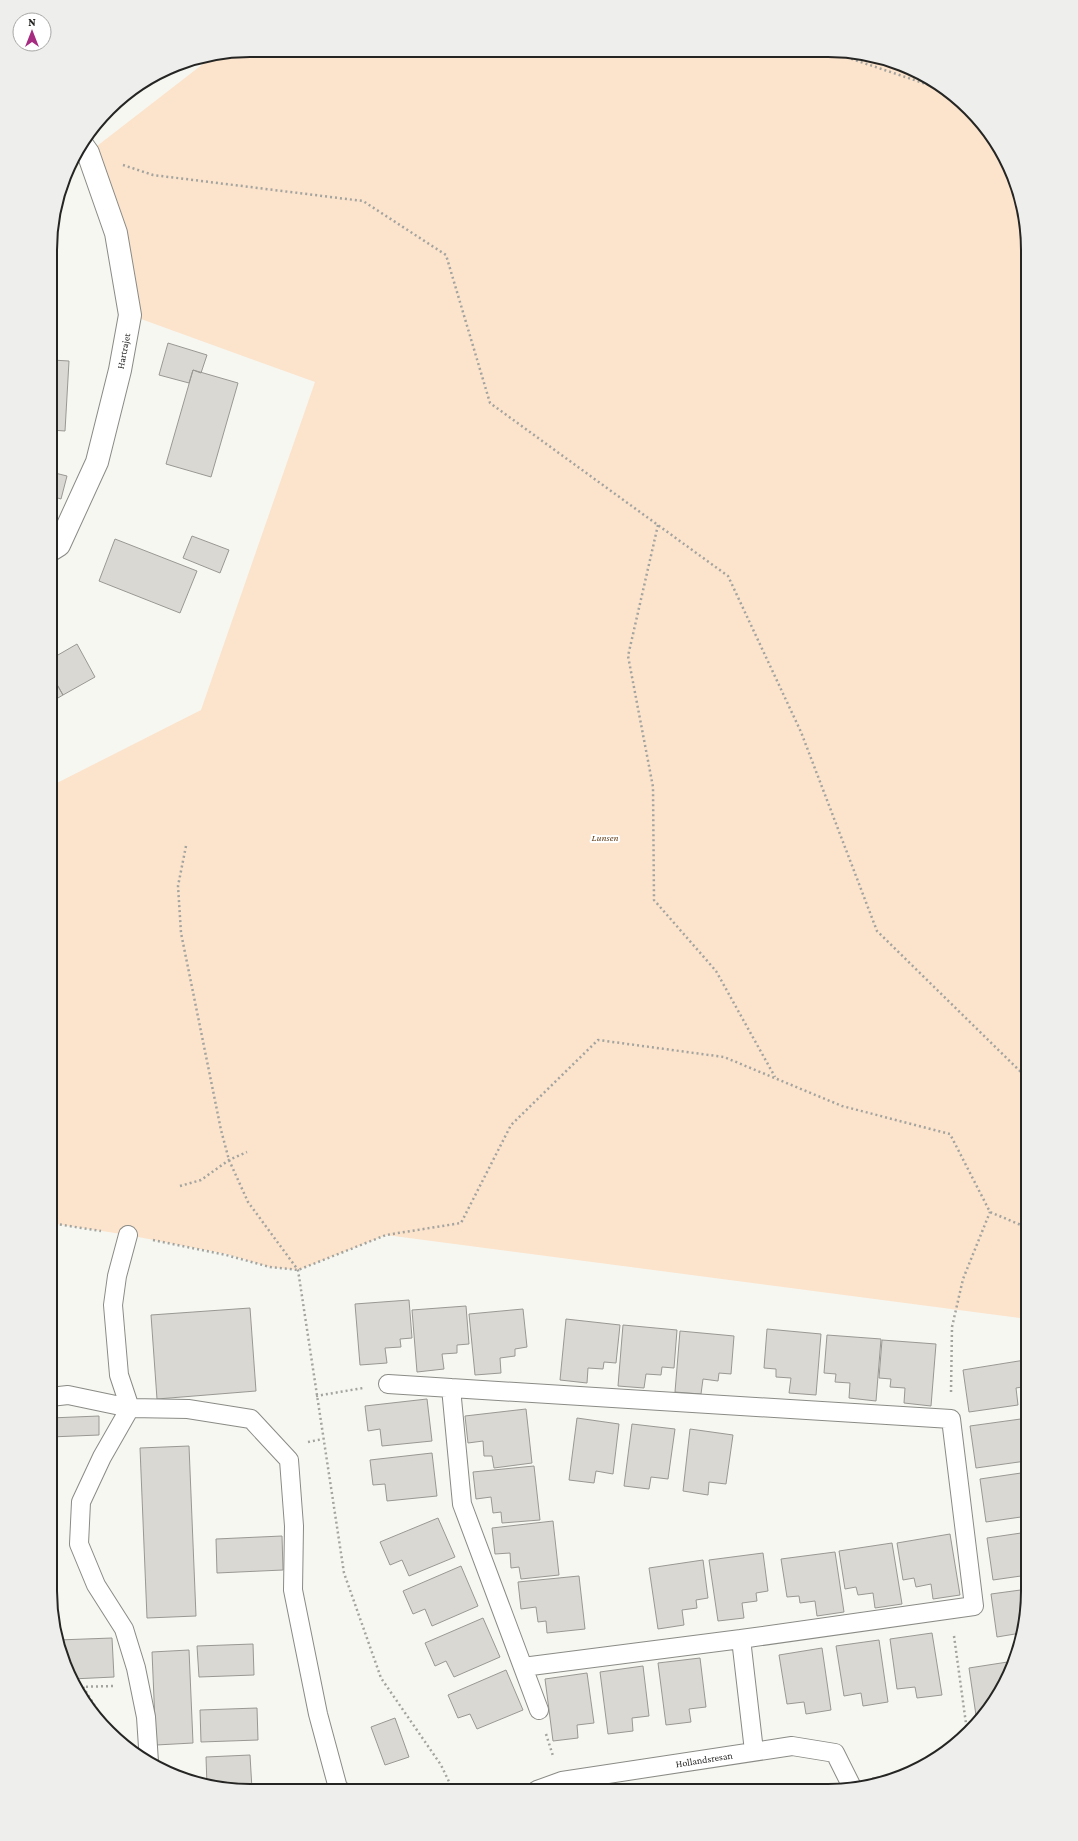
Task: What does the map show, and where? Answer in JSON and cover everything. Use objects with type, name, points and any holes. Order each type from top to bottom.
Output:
[{"type":"street","name":"Hartrajet","points":[[57,546],[59,545],[98,462],[120,370],[130,315],[116,233],[85,149]]},
{"type":"lane","points":[[128,1236],[117,1276],[113,1305],[119,1375],[130,1408],[102,1457],[81,1502],[79,1544],[96,1585],[124,1630],[140,1685],[146,1717],[149,1755]]},
{"type":"lane","points":[[388,1384],[951,1419],[974,1606],[741,1639],[523,1667]]},
{"type":"lane","points":[[451,1388],[462,1504],[539,1710]]},
{"type":"lane","points":[[57,1396],[68,1395],[130,1408],[188,1409],[251,1419],[289,1460],[294,1526],[293,1590],[318,1714],[338,1784]]},
{"type":"lane","points":[[741,1639],[754,1751]]},
{"type":"lane","name":"Hollandsresan","points":[[552,1784],[562,1780],[792,1746],[835,1753],[850,1783]]},
{"type":"path","points":[[851,59],[927,84]]},
{"type":"path","points":[[85,149],[153,175],[363,201],[446,255],[490,403],[728,576],[801,732],[877,931],[1021,1072]]},
{"type":"path","points":[[658,525],[628,656],[653,787],[654,900],[716,971],[775,1078]]},
{"type":"path","points":[[186,846],[178,886],[181,933],[221,1130],[229,1160],[248,1202],[298,1270],[344,1574],[381,1678],[441,1765],[450,1784]]},
{"type":"path","points":[[57,1224],[226,1254],[270,1267],[298,1270],[386,1235],[462,1223],[511,1125],[598,1040],[724,1057],[842,1106],[950,1134],[990,1212],[1021,1225]]},
{"type":"path","points":[[180,1186],[202,1180],[229,1160],[247,1152]]},
{"type":"path","points":[[951,1419],[952,1327],[963,1279],[990,1212]]},
{"type":"path","points":[[316,1396],[388,1384]]},
{"type":"path","points":[[950,1609],[966,1726]]},
{"type":"path","points":[[83,1686],[140,1685]]},
{"type":"path","points":[[83,1686],[97,1709]]},
{"type":"path","points":[[539,1710],[552,1754],[562,1780]]},
{"type":"green space","name":"Lunsen","points":[[237,57],[841,57],[890,67],[925,83],[946,97],[965,113],[981,132],[995,153],[1011,188],[1021,237],[1021,1318],[386,1235],[298,1270],[270,1267],[226,1254],[128,1235],[57,1224],[57,783],[201,710],[315,382],[130,315],[88,153],[204,63]]},
{"type":"building","points":[[168,343],[207,355],[201,373],[193,370],[189,383],[159,375]]},
{"type":"building","points":[[57,360],[69,361],[65,431],[57,430]]},
{"type":"building","points":[[193,370],[238,383],[211,477],[166,464]]},
{"type":"building","points":[[57,474],[67,476],[61,499],[57,498]]},
{"type":"building","points":[[192,536],[229,550],[220,573],[183,558]]},
{"type":"building","points":[[115,539],[197,571],[180,613],[99,581]]},
{"type":"building","points":[[77,644],[95,677],[63,695],[57,684],[57,656]]},
{"type":"building","points":[[57,684],[63,695],[57,698]]},
{"type":"building","points":[[409,1300],[412,1338],[400,1339],[401,1347],[385,1348],[387,1363],[360,1365],[355,1304]]},
{"type":"building","points":[[466,1306],[469,1344],[457,1345],[457,1353],[442,1354],[444,1369],[417,1372],[412,1310]]},
{"type":"building","points":[[250,1308],[256,1391],[157,1399],[151,1315]]},
{"type":"building","points":[[523,1309],[527,1347],[515,1349],[515,1356],[500,1358],[501,1373],[475,1375],[469,1314]]},
{"type":"building","points":[[566,1319],[620,1325],[616,1363],[604,1362],[603,1369],[588,1368],[587,1383],[560,1380]]},
{"type":"building","points":[[623,1325],[677,1330],[674,1368],[662,1367],[661,1375],[646,1374],[644,1388],[618,1386]]},
{"type":"building","points":[[767,1329],[821,1334],[816,1395],[789,1393],[791,1378],[776,1377],[776,1369],[764,1368]]},
{"type":"building","points":[[680,1331],[734,1336],[731,1374],[719,1373],[718,1381],[703,1379],[701,1394],[675,1392]]},
{"type":"building","points":[[827,1335],[881,1339],[876,1401],[849,1398],[850,1383],[835,1382],[836,1374],[824,1373]]},
{"type":"building","points":[[882,1340],[936,1344],[931,1406],[904,1403],[905,1388],[890,1387],[891,1379],[879,1378]]},
{"type":"building","points":[[1021,1361],[1021,1387],[1016,1388],[1018,1405],[969,1412],[963,1370]]},
{"type":"building","points":[[427,1399],[432,1441],[382,1446],[380,1429],[368,1431],[365,1406]]},
{"type":"building","points":[[526,1409],[532,1463],[494,1468],[492,1456],[484,1456],[483,1441],[468,1443],[465,1416]]},
{"type":"building","points":[[99,1416],[99,1435],[57,1437],[57,1418]]},
{"type":"building","points":[[577,1418],[619,1424],[613,1474],[596,1471],[594,1483],[569,1480]]},
{"type":"building","points":[[1021,1419],[1021,1462],[976,1468],[970,1426]]},
{"type":"building","points":[[632,1424],[675,1429],[668,1479],[651,1477],[649,1489],[624,1486]]},
{"type":"building","points":[[690,1429],[733,1435],[726,1484],[709,1482],[708,1495],[683,1491]]},
{"type":"building","points":[[189,1446],[196,1616],[147,1618],[140,1448]]},
{"type":"building","points":[[432,1453],[437,1496],[387,1501],[385,1484],[373,1485],[370,1460]]},
{"type":"building","points":[[534,1466],[540,1520],[502,1523],[501,1512],[493,1513],[491,1497],[476,1499],[473,1472]]},
{"type":"building","points":[[1021,1473],[1021,1517],[986,1522],[980,1479]]},
{"type":"building","points":[[438,1518],[455,1557],[409,1576],[402,1560],[390,1565],[380,1542]]},
{"type":"building","points":[[553,1521],[559,1575],[521,1579],[519,1567],[511,1568],[510,1553],[495,1554],[492,1528]]},
{"type":"building","points":[[1021,1533],[1021,1576],[993,1580],[987,1538]]},
{"type":"building","points":[[950,1534],[960,1595],[933,1599],[931,1584],[916,1587],[914,1578],[903,1580],[897,1543]]},
{"type":"building","points":[[282,1536],[283,1570],[217,1573],[216,1539]]},
{"type":"building","points":[[892,1543],[902,1604],[875,1608],[873,1593],[858,1595],[856,1587],[845,1589],[839,1551]]},
{"type":"building","points":[[835,1552],[844,1612],[817,1616],[815,1601],[800,1603],[799,1596],[787,1597],[781,1559]]},
{"type":"building","points":[[763,1553],[768,1591],[756,1593],[757,1601],[742,1603],[744,1618],[718,1621],[709,1560]]},
{"type":"building","points":[[703,1560],[708,1598],[696,1600],[697,1608],[682,1610],[684,1625],[658,1629],[649,1568]]},
{"type":"building","points":[[461,1566],[478,1606],[432,1626],[425,1609],[413,1614],[403,1591]]},
{"type":"building","points":[[579,1576],[585,1629],[547,1633],[546,1621],[538,1622],[536,1607],[521,1609],[518,1582]]},
{"type":"building","points":[[1021,1590],[1021,1604],[1016,1634],[997,1637],[991,1594]]},
{"type":"building","points":[[483,1618],[500,1657],[454,1677],[446,1661],[435,1666],[425,1643]]},
{"type":"building","points":[[932,1633],[942,1695],[917,1698],[915,1687],[897,1689],[890,1639]]},
{"type":"building","points":[[112,1638],[114,1677],[78,1679],[67,1653],[64,1640]]},
{"type":"building","points":[[879,1640],[888,1702],[863,1706],[861,1693],[844,1696],[836,1646]]},
{"type":"building","points":[[253,1644],[254,1675],[199,1677],[197,1646]]},
{"type":"building","points":[[822,1648],[831,1710],[806,1714],[804,1702],[787,1704],[779,1655]]},
{"type":"building","points":[[189,1650],[193,1743],[156,1745],[152,1652]]},
{"type":"building","points":[[700,1658],[706,1707],[689,1709],[691,1722],[666,1725],[658,1663]]},
{"type":"building","points":[[1007,1662],[995,1688],[976,1715],[969,1668]]},
{"type":"building","points":[[643,1666],[649,1716],[632,1718],[633,1731],[608,1734],[600,1672]]},
{"type":"building","points":[[506,1670],[523,1710],[477,1729],[470,1714],[458,1718],[448,1695]]},
{"type":"building","points":[[587,1673],[594,1723],[577,1725],[578,1738],[553,1741],[545,1679]]},
{"type":"building","points":[[257,1708],[258,1740],[201,1742],[200,1710]]},
{"type":"building","points":[[395,1718],[409,1757],[385,1765],[371,1727]]},
{"type":"building","points":[[250,1755],[252,1784],[237,1784],[207,1779],[206,1757]]}]
